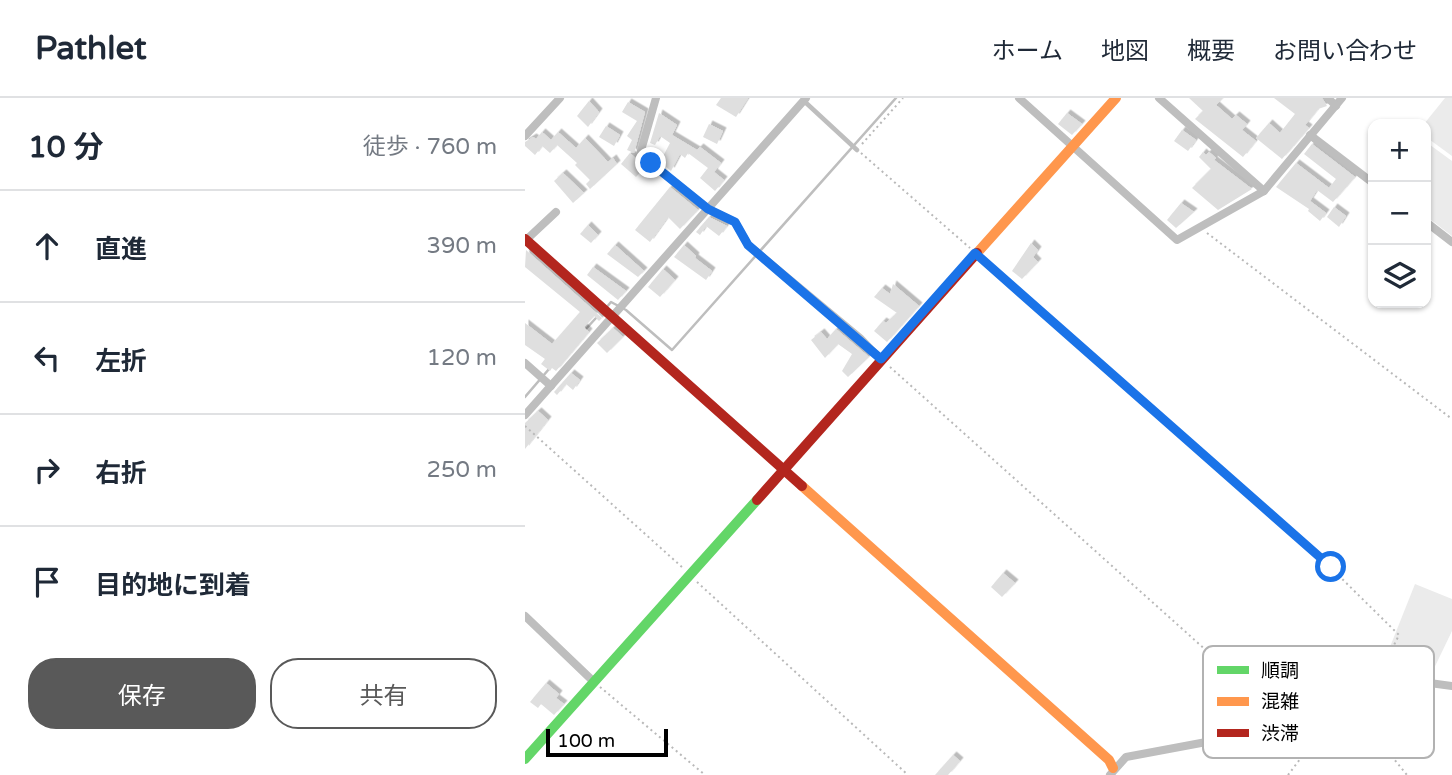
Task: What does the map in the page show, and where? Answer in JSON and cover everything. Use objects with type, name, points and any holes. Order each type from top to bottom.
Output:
[{"type":"street","points":[[525,136],[560,98]]},
{"type":"street","points":[[656,98],[641,154],[708,209],[735,222],[748,245],[881,359]]},
{"type":"street","points":[[1019,98],[1177,240],[1264,191],[1342,98]]},
{"type":"street","points":[[525,759],[1116,98]]},
{"type":"street","points":[[1159,98],[1264,191]]},
{"type":"street","points":[[1328,98],[1336,106]]},
{"type":"street","points":[[525,415],[548,384],[613,316],[804,99]]},
{"type":"street","points":[[1310,135],[1372,182]]},
{"type":"street","points":[[556,212],[525,240],[1109,760],[1111,772]]},
{"type":"street","points":[[1431,226],[1452,242]]},
{"type":"street","points":[[525,363],[548,384]]},
{"type":"street","points":[[525,616],[594,682]]},
{"type":"street","points":[[1434,684],[1452,686]]},
{"type":"street","points":[[1111,772],[1126,757],[1203,742]]},
{"type":"lane","points":[[804,99],[857,149]]},
{"type":"path","points":[[903,98],[857,149],[1331,567],[1399,635],[1393,646]]},
{"type":"path","points":[[1201,228],[1452,419]]},
{"type":"path","points":[[881,359],[1203,648]]},
{"type":"path","points":[[525,426],[908,775]]},
{"type":"path","points":[[594,682],[705,775]]},
{"type":"path","points":[[1287,775],[1300,758]]},
{"type":"path","points":[[1393,758],[1407,775]]},
{"type":"shaded area","points":[[1445,98],[1452,98],[1452,156],[1431,141],[1431,119],[1428,119]]},
{"type":"shaded area","points":[[1431,146],[1452,161],[1452,236],[1431,220]]},
{"type":"shaded area","points":[[1415,584],[1452,599],[1452,631],[1434,668],[1434,646],[1390,646]]},
{"type":"building","points":[[721,98],[748,98],[736,117],[716,105]]},
{"type":"building","points":[[1189,98],[1223,98],[1216,105],[1232,119],[1236,115],[1247,124],[1242,130],[1256,141],[1243,157],[1195,119],[1203,111]]},
{"type":"building","points":[[1274,98],[1322,98],[1327,106],[1318,109],[1305,125],[1309,128],[1282,159],[1256,138],[1269,123],[1280,133],[1295,114]]},
{"type":"building","points":[[589,101],[599,112],[588,127],[577,116]]},
{"type":"building","points":[[628,102],[645,112],[634,153],[627,150],[632,140],[627,136],[637,121],[622,112]]},
{"type":"building","points":[[659,113],[677,125],[672,135],[697,150],[700,147],[721,163],[714,172],[724,180],[715,191],[700,178],[708,168],[688,153],[685,158],[680,154],[671,171],[660,162],[670,143],[660,136],[655,145],[650,143]]},
{"type":"building","points":[[1067,113],[1082,124],[1072,135],[1058,124]]},
{"type":"building","points":[[709,124],[723,131],[717,144],[703,137]]},
{"type":"building","points":[[606,126],[620,135],[614,146],[599,137]]},
{"type":"building","points":[[1182,130],[1196,140],[1188,151],[1174,141]]},
{"type":"building","points":[[542,132],[551,140],[558,132],[576,148],[585,138],[608,162],[613,158],[617,164],[590,189],[586,184],[590,180],[575,165],[577,163],[557,145],[550,153],[542,146],[535,155],[525,146],[525,142],[533,137],[536,139]]},
{"type":"building","points":[[1312,144],[1355,177],[1333,202],[1317,190],[1310,201],[1326,213],[1320,221],[1309,209],[1276,187],[1296,163],[1329,188],[1336,179],[1304,154]]},
{"type":"building","points":[[1203,152],[1206,155],[1209,152],[1216,158],[1214,160],[1252,189],[1218,210],[1192,188],[1211,169],[1199,157]]},
{"type":"building","points":[[630,153],[645,167],[636,177],[621,164]]},
{"type":"building","points":[[563,173],[584,193],[573,203],[554,181]]},
{"type":"building","points":[[670,187],[698,210],[680,229],[668,217],[650,242],[635,230]]},
{"type":"building","points":[[1181,203],[1194,212],[1176,228],[1167,220]]},
{"type":"building","points":[[1334,207],[1346,216],[1339,227],[1327,217]]},
{"type":"building","points":[[709,217],[727,226],[719,236],[706,226],[700,235],[696,232]]},
{"type":"building","points":[[588,225],[598,235],[591,243],[580,234]]},
{"type":"building","points":[[1031,243],[1038,250],[1033,257],[1038,262],[1022,279],[1012,271]]},
{"type":"building","points":[[615,245],[644,271],[638,277],[607,254]]},
{"type":"building","points":[[684,245],[712,271],[706,280],[674,257]]},
{"type":"building","points":[[526,250],[602,318],[599,321],[594,316],[584,327],[589,332],[556,371],[552,368],[550,371],[541,364],[545,359],[525,345],[525,323],[552,344],[580,312],[525,267]]},
{"type":"building","points":[[593,267],[626,291],[618,300],[587,275]]},
{"type":"building","points":[[663,269],[675,280],[660,297],[648,287]]},
{"type":"building","points":[[893,284],[919,306],[887,342],[874,331],[883,321],[886,323],[897,313],[874,297],[882,288],[890,294]]},
{"type":"building","points":[[613,328],[623,337],[607,353],[597,343]]},
{"type":"building","points":[[836,329],[869,357],[848,377],[842,371],[852,354],[838,344],[825,358],[811,340],[821,332],[827,339]]},
{"type":"building","points":[[571,373],[580,380],[573,390],[566,384],[557,395],[554,392]]},
{"type":"building","points":[[538,411],[548,420],[525,449],[525,423]]},
{"type":"building","points":[[1003,573],[1015,583],[1002,597],[991,587]]},
{"type":"building","points":[[546,683],[559,694],[556,698],[564,704],[554,715],[541,704],[538,708],[530,702]]},
{"type":"building","points":[[953,755],[960,761],[948,775],[935,775]]},
{"type":"waterway","points":[[606,308],[611,302],[626,310],[672,350],[896,98]]},
{"type":"waterway","points":[[584,331],[596,318]]},
{"type":"waterway","points":[[525,397],[549,369]]},
{"type":"traffic: fast","points":[[525,759],[757,500]]},
{"type":"traffic: slow","points":[[977,253],[1116,98]]},
{"type":"traffic: slow","points":[[802,486],[1109,760],[1113,768]]},
{"type":"traffic: jam","points":[[525,239],[802,486]]},
{"type":"traffic: jam","points":[[757,500],[977,253]]},
{"type":"route","points":[[651,163],[708,209],[735,222],[748,245],[860,338],[881,359],[975,253],[1331,567]]}]
